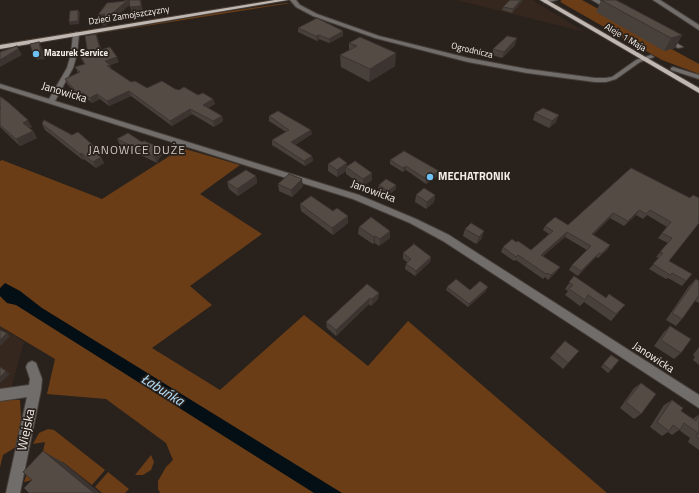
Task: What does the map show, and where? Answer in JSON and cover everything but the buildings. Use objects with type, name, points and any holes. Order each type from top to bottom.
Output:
[{"type":"main road","name":"Dzieci Zamojszczyzny","points":[[0,42],[261,0]]},
{"type":"main road","name":"Dzieci Zamojszczyzny","points":[[0,47],[285,0]]},
{"type":"main road","name":"Aleje 1 Maja","points":[[550,0],[648,58],[699,91]]},
{"type":"main road","name":"Aleje 1 Maja","points":[[648,58],[673,69],[699,84]]},
{"type":"street","name":"Ogrodnicza","points":[[293,0],[298,6],[315,15],[377,37],[457,57],[519,70],[600,80],[614,78],[648,58]]},
{"type":"street","points":[[595,0],[620,14]]},
{"type":"street","points":[[656,0],[699,28]]},
{"type":"street","points":[[51,101],[70,68],[74,54],[76,34]]},
{"type":"street","points":[[660,36],[680,47]]},
{"type":"street","points":[[673,69],[699,77]]},
{"type":"street","name":"Janowicka","points":[[0,86],[356,197],[422,224],[699,402]]},
{"type":"street","name":"Wiejska","points":[[14,493],[36,390],[36,379],[32,367]]},
{"type":"street","points":[[0,395],[36,390]]},
{"type":"shaded area","points":[[277,0],[0,45],[0,44]]},
{"type":"shaded area","points":[[456,0],[532,0],[585,32]]},
{"type":"shaded area","points":[[582,0],[699,64],[699,74],[662,60],[562,3],[560,1]]},
{"type":"shaded area","points":[[291,3],[82,36],[217,13]]},
{"type":"shaded area","points":[[182,148],[240,165],[200,194],[262,234],[190,286],[212,305],[152,348],[220,390],[304,315],[368,366],[408,321],[607,493],[160,493],[158,489],[158,481],[166,467],[173,460],[166,443],[106,399],[47,394],[55,359],[0,326],[0,161],[2,160],[102,199]]},
{"type":"shaded area","points":[[0,326],[24,342],[8,400],[0,400]]},
{"type":"shaded area","points":[[0,400],[20,400],[21,418],[16,447],[3,455],[0,467]]},
{"type":"shaded area","points":[[48,429],[54,430],[105,470],[92,485],[63,462],[43,484],[37,479],[24,482],[27,473],[39,470],[45,442],[33,444],[39,433]]},
{"type":"shaded area","points":[[151,455],[154,462],[151,470],[143,475],[135,475]]},
{"type":"shaded area","points":[[108,472],[129,489],[125,493],[102,493],[95,487]]},
{"type":"water","name":"Łabuńka","points":[[5,283],[20,291],[42,308],[342,493],[314,493],[16,305],[7,303],[0,296],[0,288]]},
{"type":"place","name":"Mazurek Service","points":[[36,54]]},
{"type":"place","name":"MECHATRONIK","points":[[430,177]]},
{"type":"district","name":"JANOWICE DUŻE","points":[[137,151]]}]
